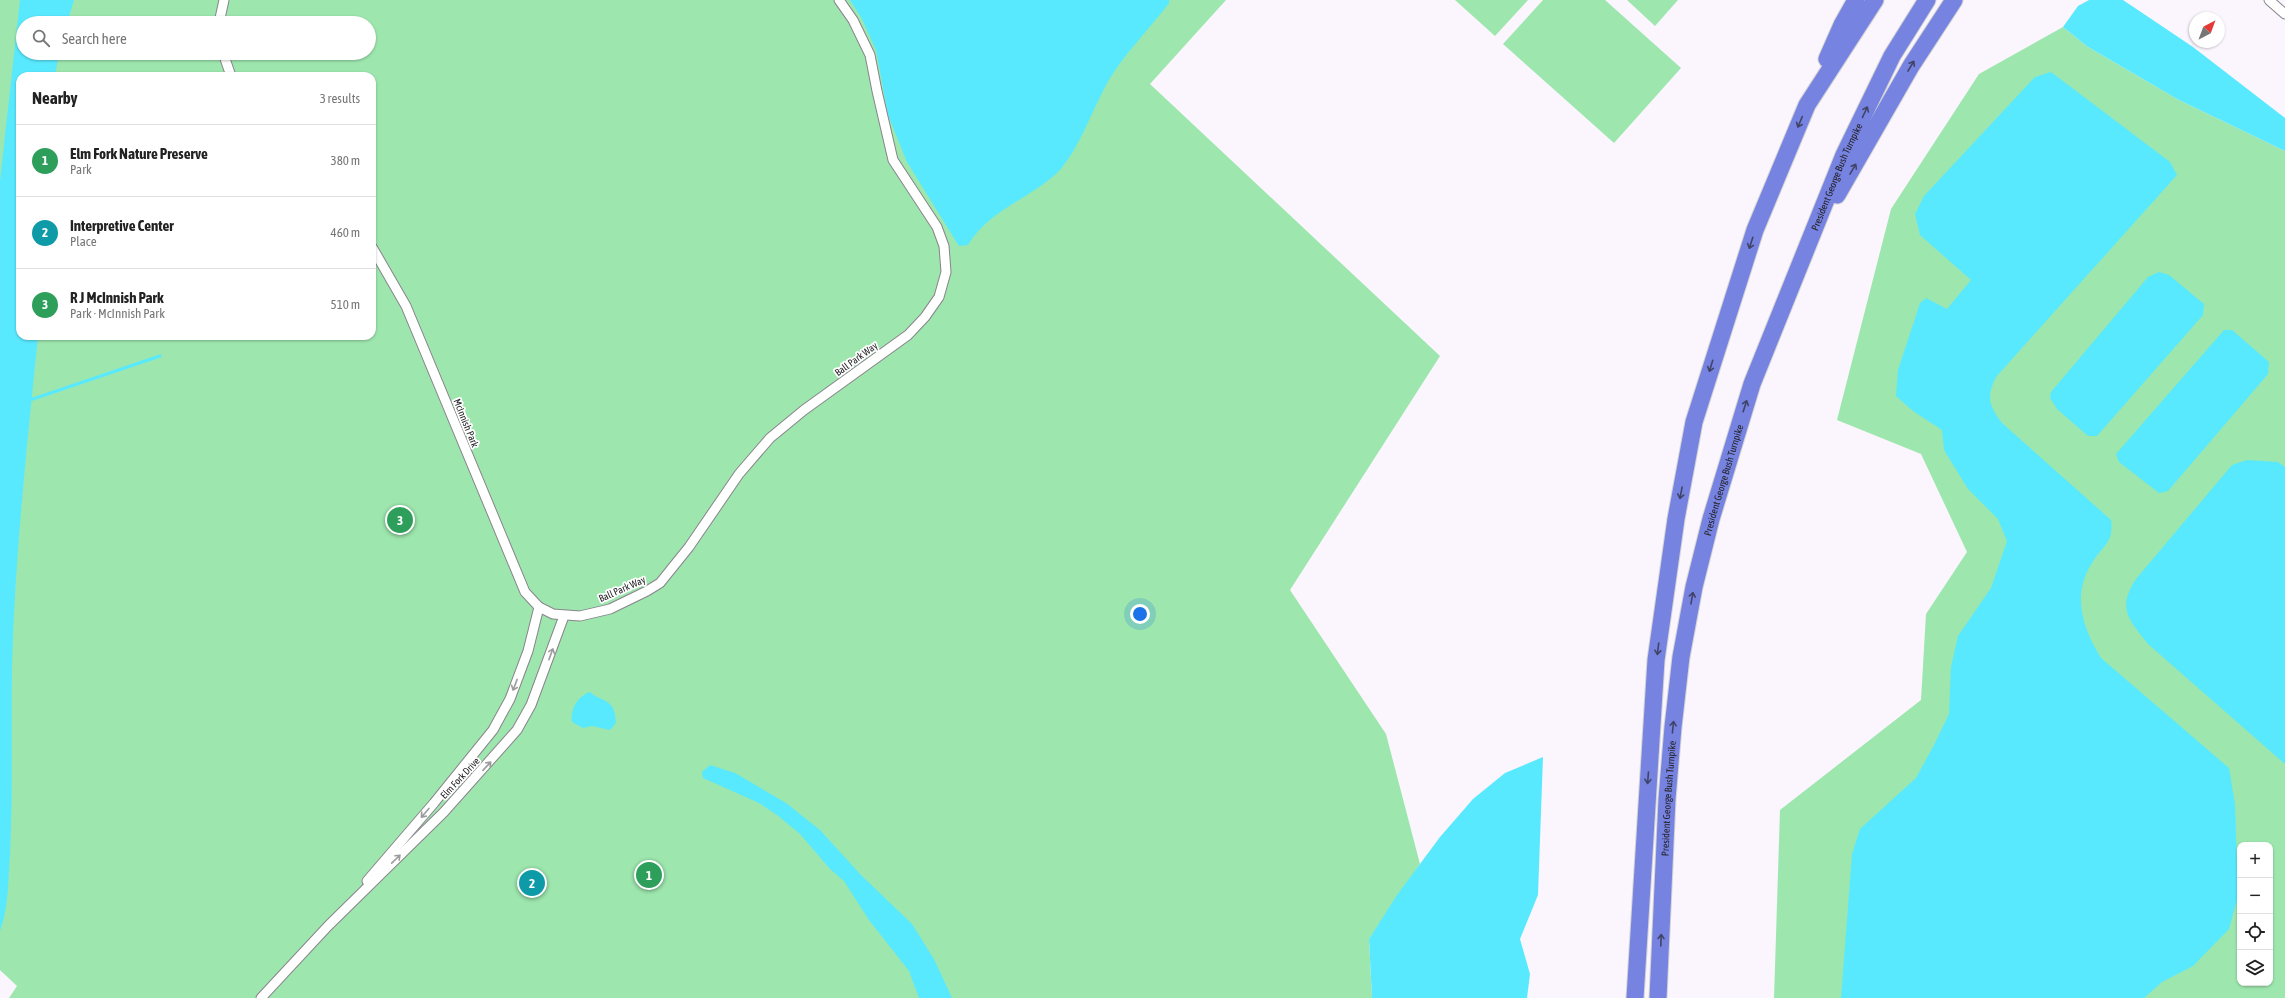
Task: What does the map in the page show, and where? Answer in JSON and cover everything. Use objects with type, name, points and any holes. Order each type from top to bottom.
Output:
[{"type":"highway","points":[[1635,998],[1656,660],[1676,519],[1694,422],[1755,230],[1842,25],[1856,0]]},
{"type":"highway","points":[[1807,105],[1875,0]]},
{"type":"highway","name":"President George Bush Turnpike","points":[[1660,998],[1659,979],[1666,799],[1681,657],[1694,587],[1730,451],[1752,384],[1844,155],[1892,56],[1927,0]]},
{"type":"highway","points":[[1805,251],[1911,66],[1954,0]]},
{"type":"highway","points":[[1631,998],[1637,972]]},
{"type":"street","points":[[217,0],[218,16]]},
{"type":"street","points":[[220,16],[224,0]]},
{"type":"street","name":"Ball Park Way","points":[[539,607],[554,614],[564,616],[580,616],[610,609],[660,583],[689,547],[738,474],[770,438],[833,389],[908,335],[925,317],[939,297],[946,272],[944,246],[937,228],[893,160],[870,55],[853,20],[839,0]]},
{"type":"street","points":[[2269,0],[2285,14]]},
{"type":"street","points":[[225,60],[230,72]]},
{"type":"street","name":"McInnish Park","points":[[376,254],[406,306],[516,573],[525,592],[539,607]]},
{"type":"street","name":"Elm Fork Drive","points":[[261,998],[328,926],[434,803],[493,730],[513,692],[528,651],[539,607]]},
{"type":"street","name":"Elm Fork Drive","points":[[328,926],[444,812],[517,730],[532,705],[564,616]]},
{"type":"green space","points":[[0,0],[1226,0],[1150,84],[1440,356],[1290,590],[1386,734],[1420,864],[1369,939],[1372,998],[9,998],[17,986],[0,970]]},
{"type":"green space","points":[[1455,0],[1528,0],[1495,36]]},
{"type":"green space","points":[[1543,0],[1605,0],[1681,68],[1614,143],[1503,44]]},
{"type":"green space","points":[[1627,0],[1678,0],[1655,26]]},
{"type":"green space","points":[[2063,27],[2088,47],[2179,100],[2285,151],[2285,998],[1774,998],[1780,810],[1921,700],[1926,614],[1967,552],[1921,454],[1837,420],[1891,209],[1979,74]]},
{"type":"water","points":[[20,0],[74,0],[69,16],[18,16]]},
{"type":"water","points":[[850,0],[1169,0],[1169,3],[1112,75],[1105,86],[1073,152],[1057,173],[986,223],[976,233],[968,245],[959,246],[907,162],[888,115],[876,50],[862,19]]},
{"type":"water","points":[[2089,0],[2123,0],[2189,44],[2189,48],[2194,48],[2285,118],[2285,151],[2179,100],[2088,47],[2063,27],[2078,6]]},
{"type":"water","points":[[16,36],[16,60],[58,60],[56,72],[16,72],[16,340],[38,340],[22,500],[16,582],[12,664],[10,854],[7,903],[0,931],[0,181]]},
{"type":"water","points":[[2051,72],[2170,162],[2177,175],[1996,377],[1991,390],[1990,401],[1994,411],[2002,423],[2111,520],[2111,534],[2109,539],[2092,563],[2082,587],[2082,612],[2085,624],[2101,658],[2229,768],[2235,804],[2237,900],[2229,929],[2193,966],[2162,982],[2144,998],[1841,998],[1852,854],[1860,829],[1916,778],[1934,745],[1949,714],[1951,667],[1958,636],[1991,588],[2007,541],[1998,519],[1968,489],[1944,450],[1942,430],[1913,411],[1896,396],[1898,370],[1920,303],[1926,298],[1947,309],[1971,280],[1920,235],[1915,214],[1924,196],[2035,77]]},
{"type":"water","points":[[2159,272],[2169,275],[2204,304],[2203,315],[2097,436],[2088,436],[2057,409],[2050,398],[2051,392],[2148,277]]},
{"type":"water","points":[[2224,330],[2232,330],[2269,362],[2268,374],[2168,491],[2159,493],[2119,462],[2116,454]]},
{"type":"water","points":[[2247,460],[2278,462],[2285,467],[2285,764],[2148,644],[2130,620],[2126,606],[2130,589],[2136,579],[2232,465]]},
{"type":"water","points":[[590,692],[607,702],[613,709],[616,723],[610,730],[592,726],[583,728],[572,722],[572,712],[576,704],[582,697]]},
{"type":"water","points":[[1543,757],[1538,895],[1520,939],[1530,974],[1527,998],[1372,998],[1369,939],[1397,895],[1440,837],[1473,799],[1505,773]]},
{"type":"water","points":[[710,765],[735,773],[786,803],[820,830],[861,875],[912,924],[934,959],[952,998],[919,998],[909,971],[869,920],[844,881],[830,869],[800,834],[777,815],[759,803],[703,778],[702,772]]},
{"type":"waterway","points":[[27,401],[160,356]]},
{"type":"place","name":"R J McInnish Park","points":[[400,520]]},
{"type":"place","name":"Elm Fork Nature Preserve","points":[[649,875]]},
{"type":"place","name":"Interpretive Center","points":[[532,883]]}]
